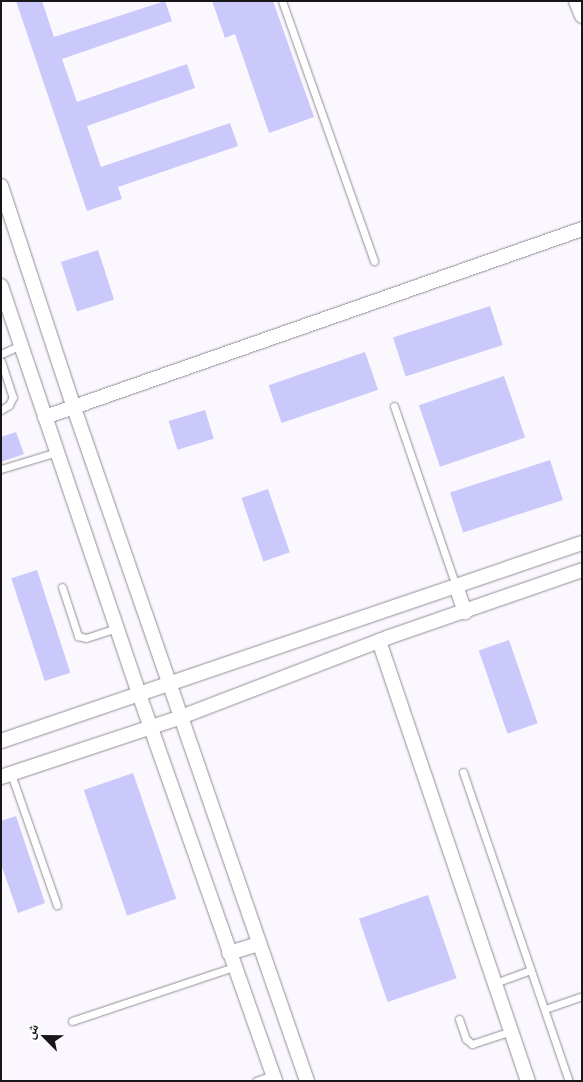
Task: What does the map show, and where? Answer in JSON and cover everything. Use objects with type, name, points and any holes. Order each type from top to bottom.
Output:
[{"type":"street","points":[[576,1],[582,16]]},
{"type":"street","points":[[1,186],[74,408],[172,683],[181,717],[308,1081]]},
{"type":"street","points":[[45,417],[582,229]]},
{"type":"street","points":[[1,286],[116,628],[274,1078]]},
{"type":"street","points":[[1,741],[582,543]]},
{"type":"street","points":[[6,775],[152,728],[379,641],[582,570]]},
{"type":"street","points":[[456,586],[465,612]]},
{"type":"street","points":[[379,641],[528,1081]]},
{"type":"street","points":[[231,960],[259,944]]},
{"type":"lane","points":[[282,1],[374,261]]},
{"type":"lane","points":[[1,354],[21,344]]},
{"type":"lane","points":[[1,361],[13,397],[9,405],[1,410]]},
{"type":"lane","points":[[394,406],[456,586]]},
{"type":"lane","points":[[1,469],[57,452]]},
{"type":"lane","points":[[62,587],[78,636],[86,638],[116,628]]},
{"type":"lane","points":[[463,772],[569,1081]]},
{"type":"lane","points":[[6,775],[57,905]]},
{"type":"lane","points":[[72,1021],[231,960]]},
{"type":"lane","points":[[495,983],[531,970]]},
{"type":"lane","points":[[545,1008],[582,996]]},
{"type":"lane","points":[[459,1019],[466,1039],[472,1044],[511,1031]]},
{"type":"lane","points":[[256,1081],[274,1078]]},
{"type":"building","points":[[16,1],[42,1],[54,37],[165,1],[172,21],[62,59],[77,102],[187,64],[195,88],[87,126],[101,167],[230,123],[238,146],[118,187],[122,199],[87,211]]},
{"type":"building","points":[[212,1],[273,1],[314,117],[269,133],[235,34],[225,38]]},
{"type":"building","points":[[98,250],[114,299],[77,312],[61,262]]},
{"type":"building","points":[[490,306],[503,345],[406,377],[393,338]]},
{"type":"building","points":[[365,352],[378,390],[282,423],[269,385]]},
{"type":"building","points":[[504,376],[525,437],[440,467],[419,405]]},
{"type":"building","points":[[205,410],[214,439],[177,450],[169,421]]},
{"type":"building","points":[[16,432],[24,454],[1,462],[1,437]]},
{"type":"building","points":[[550,460],[563,500],[463,532],[450,492]]},
{"type":"building","points":[[268,489],[290,552],[263,561],[242,498]]},
{"type":"building","points":[[37,570],[70,673],[45,681],[11,578]]},
{"type":"building","points":[[509,640],[538,723],[507,734],[479,650]]},
{"type":"building","points":[[133,773],[176,899],[127,916],[84,790]]},
{"type":"building","points":[[16,816],[45,903],[18,913],[1,864],[1,821]]},
{"type":"building","points":[[428,895],[457,978],[388,1002],[359,919]]}]
